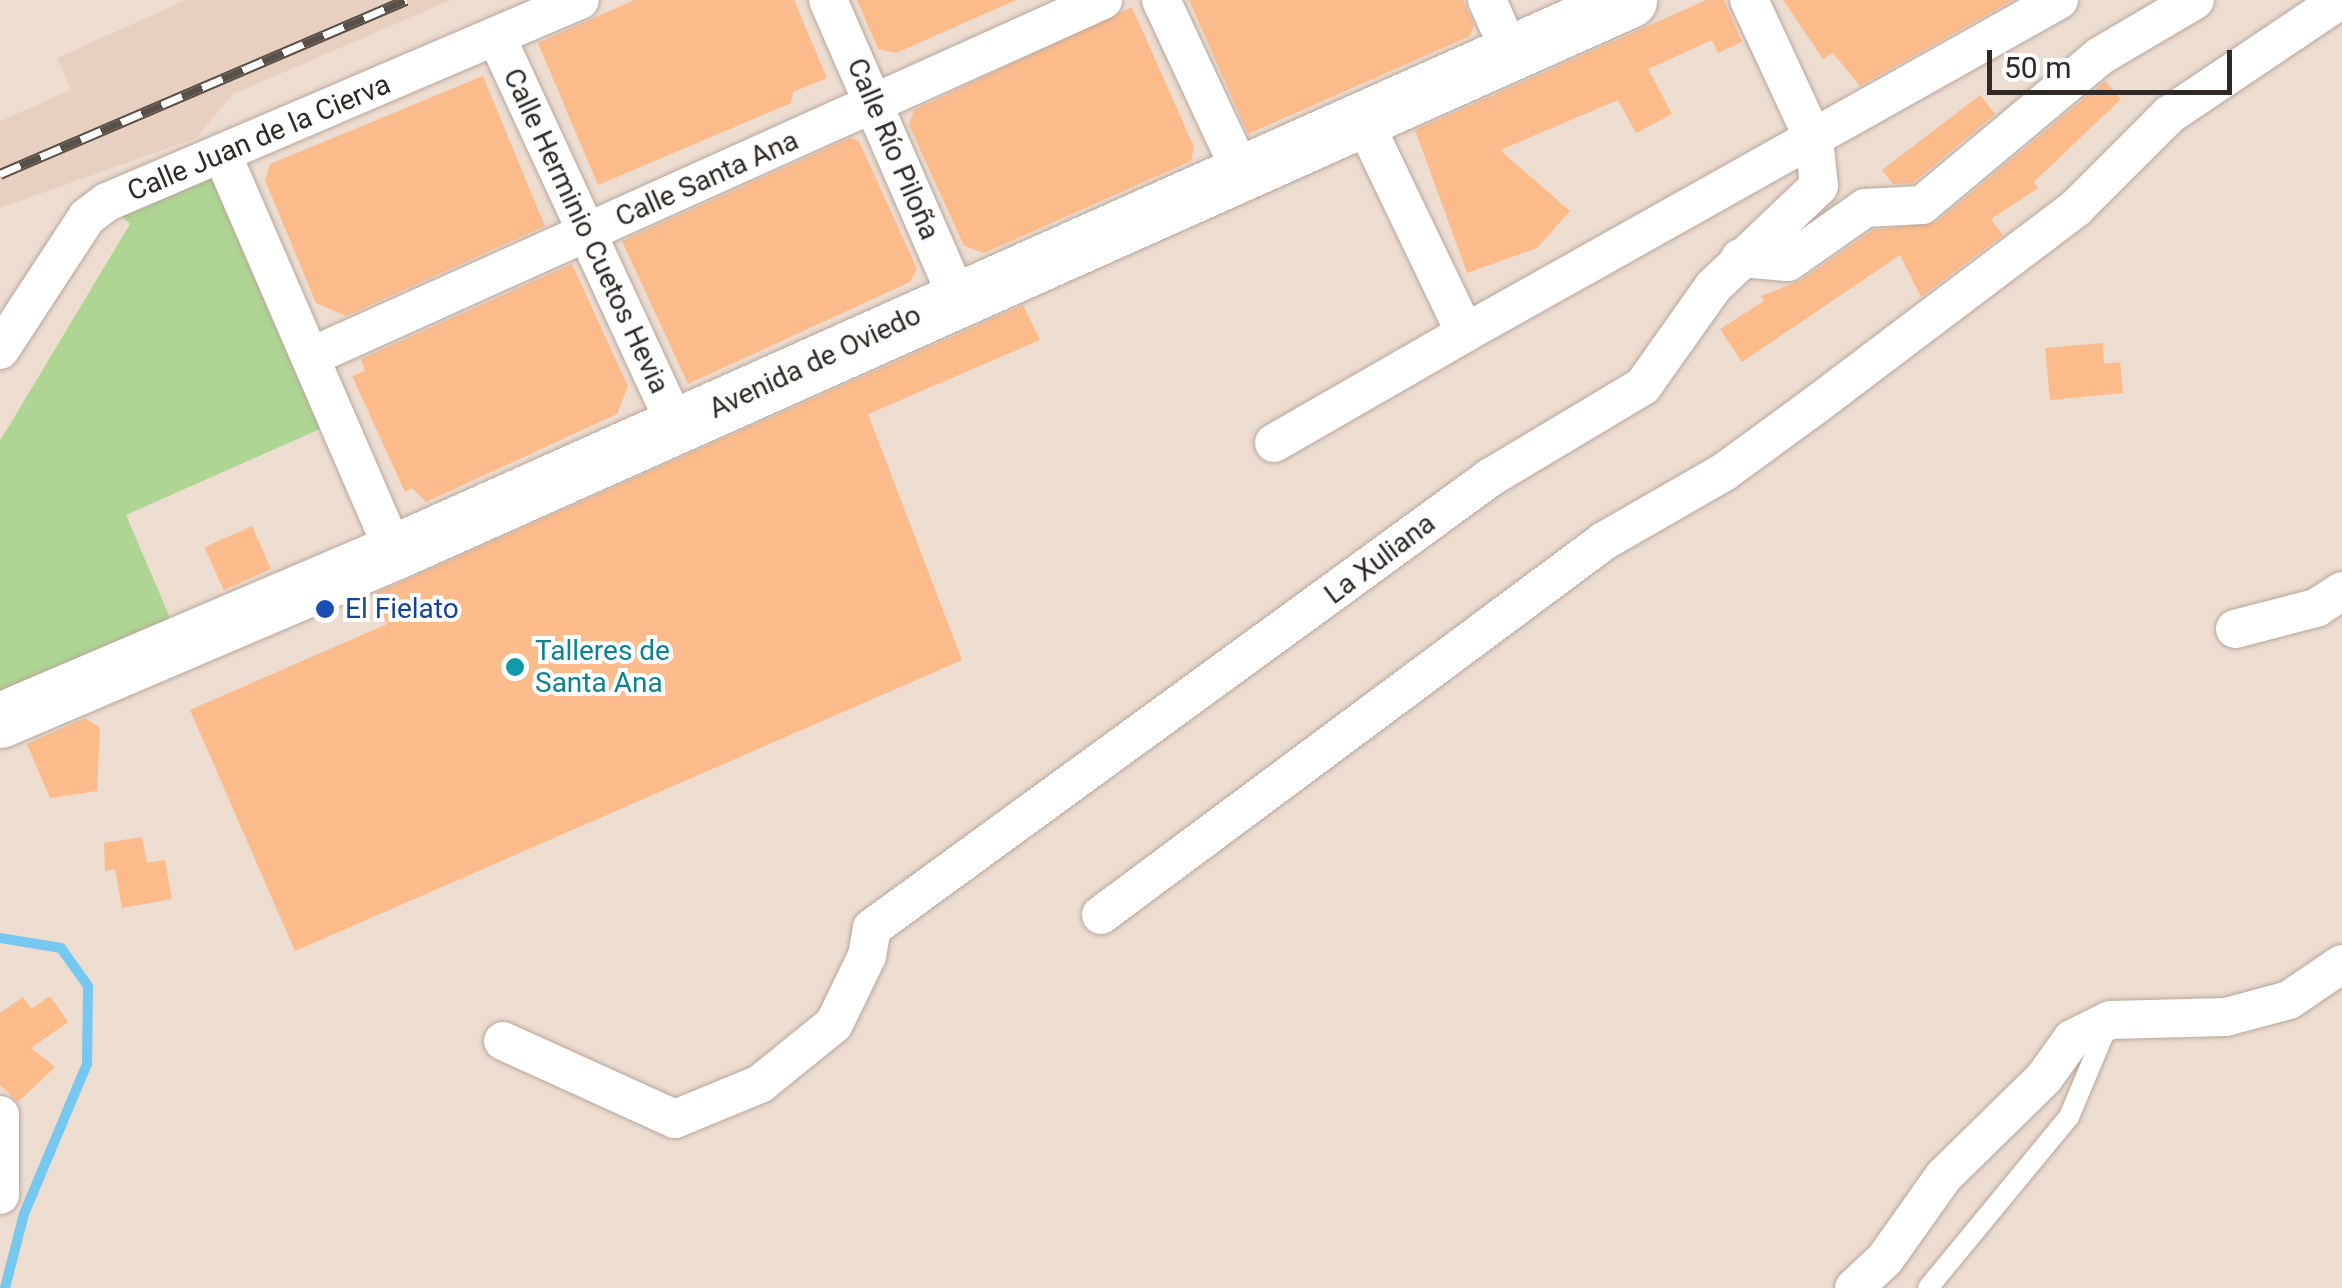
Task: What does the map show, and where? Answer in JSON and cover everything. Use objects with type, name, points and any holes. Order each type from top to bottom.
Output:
[{"type":"street","name":"Calle Juan de la Cierva","points":[[0,350],[87,216],[580,0]]},
{"type":"street","name":"Calle Río Piloña","points":[[828,0],[957,297]]},
{"type":"street","name":"Calle Santa Ana","points":[[310,357],[1103,0]]},
{"type":"street","points":[[1161,0],[1242,174]]},
{"type":"street","points":[[1486,0],[1510,52]]},
{"type":"street","name":"Avenida de Oviedo","points":[[0,720],[394,552],[957,297],[1630,0]]},
{"type":"street","points":[[1749,0],[1814,140]]},
{"type":"street","points":[[1274,443],[2059,0]]},
{"type":"street","points":[[1740,258],[1788,262],[1865,208],[1922,205],[2100,56],[2195,0]]},
{"type":"street","points":[[1101,915],[1604,541],[1724,472],[2076,208],[2169,115],[2340,0]]},
{"type":"street","name":"Calle Herminio Cuetos Hevia","points":[[496,36],[676,426]]},
{"type":"street","points":[[1364,120],[1465,332]]},
{"type":"street","name":"La Xuliana","points":[[503,1041],[674,1119],[760,1084],[834,1024],[867,956],[872,928],[1491,477],[1643,386],[1740,258],[1819,186],[1814,140]]},
{"type":"street","points":[[222,154],[394,552]]},
{"type":"street","points":[[2235,630],[2316,608],[2342,591]]},
{"type":"street","points":[[1854,1288],[1885,1259],[1944,1176],[2044,1078],[2072,1039],[2110,1020],[2226,1017],[2289,1000],[2342,964]]},
{"type":"street","points":[[0,1115],[0,1195]]},
{"type":"lane","points":[[1928,1288],[2069,1117],[2110,1020]]},
{"type":"shaded area","points":[[186,0],[451,0],[233,94],[196,138],[0,208],[0,121],[71,90],[57,58]]},
{"type":"green space","points":[[222,154],[338,421],[126,515],[179,639],[0,720],[0,441],[130,224],[107,202]]},
{"type":"building","points":[[634,0],[794,0],[827,78],[793,92],[791,103],[598,185],[538,43]]},
{"type":"building","points":[[857,0],[1016,0],[896,53],[878,49]]},
{"type":"building","points":[[1189,0],[1463,0],[1474,25],[1470,36],[1248,134]]},
{"type":"building","points":[[1706,0],[1724,0],[1742,42],[1718,53],[1712,40],[1648,69],[1672,114],[1636,133],[1618,100],[1500,150],[1570,211],[1537,248],[1467,273],[1415,130]]},
{"type":"building","points":[[1783,0],[2013,0],[1860,86],[1833,53],[1823,59]]},
{"type":"building","points":[[1132,7],[1194,147],[1191,161],[984,253],[964,246],[909,125],[914,110]]},
{"type":"building","points":[[483,76],[545,226],[346,316],[316,303],[265,180],[270,164]]},
{"type":"building","points":[[2105,81],[2121,99],[2034,182],[2038,188],[1991,219],[2003,235],[1921,297],[1900,255],[1742,362],[1720,329],[1764,301],[1761,296],[1801,280],[1873,230],[1936,222]]},
{"type":"building","points":[[1980,95],[1995,114],[1913,183],[1893,184],[1882,170]]},
{"type":"building","points":[[850,138],[859,141],[917,269],[910,282],[688,384],[622,241]]},
{"type":"building","points":[[572,264],[628,386],[617,414],[426,502],[412,488],[405,492],[352,376],[365,371],[361,359]]},
{"type":"building","name":"Talleres de Santa Ana","points":[[1023,305],[1040,340],[868,414],[962,660],[295,951],[190,710],[387,624],[374,594]]},
{"type":"building","points":[[2103,343],[2104,364],[2120,362],[2123,393],[2050,400],[2045,348]]},
{"type":"building","points":[[252,526],[271,569],[224,590],[204,547]]},
{"type":"building","points":[[85,718],[100,728],[97,791],[50,798],[27,744]]},
{"type":"building","points":[[142,837],[147,863],[165,860],[172,899],[122,908],[115,869],[105,871],[104,843]]},
{"type":"building","points":[[50,996],[68,1022],[31,1048],[55,1067],[18,1102],[0,1085],[0,1013],[23,997],[31,1009]]},
{"type":"waterway","points":[[0,938],[61,948],[88,986],[87,1064],[24,1214],[5,1288]]},
{"type":"railway","points":[[0,174],[406,0]]},
{"type":"place","name":"El Fielato","points":[[325,609]]},
{"type":"place","name":"Talleres de Santa Ana","points":[[515,667]]}]
